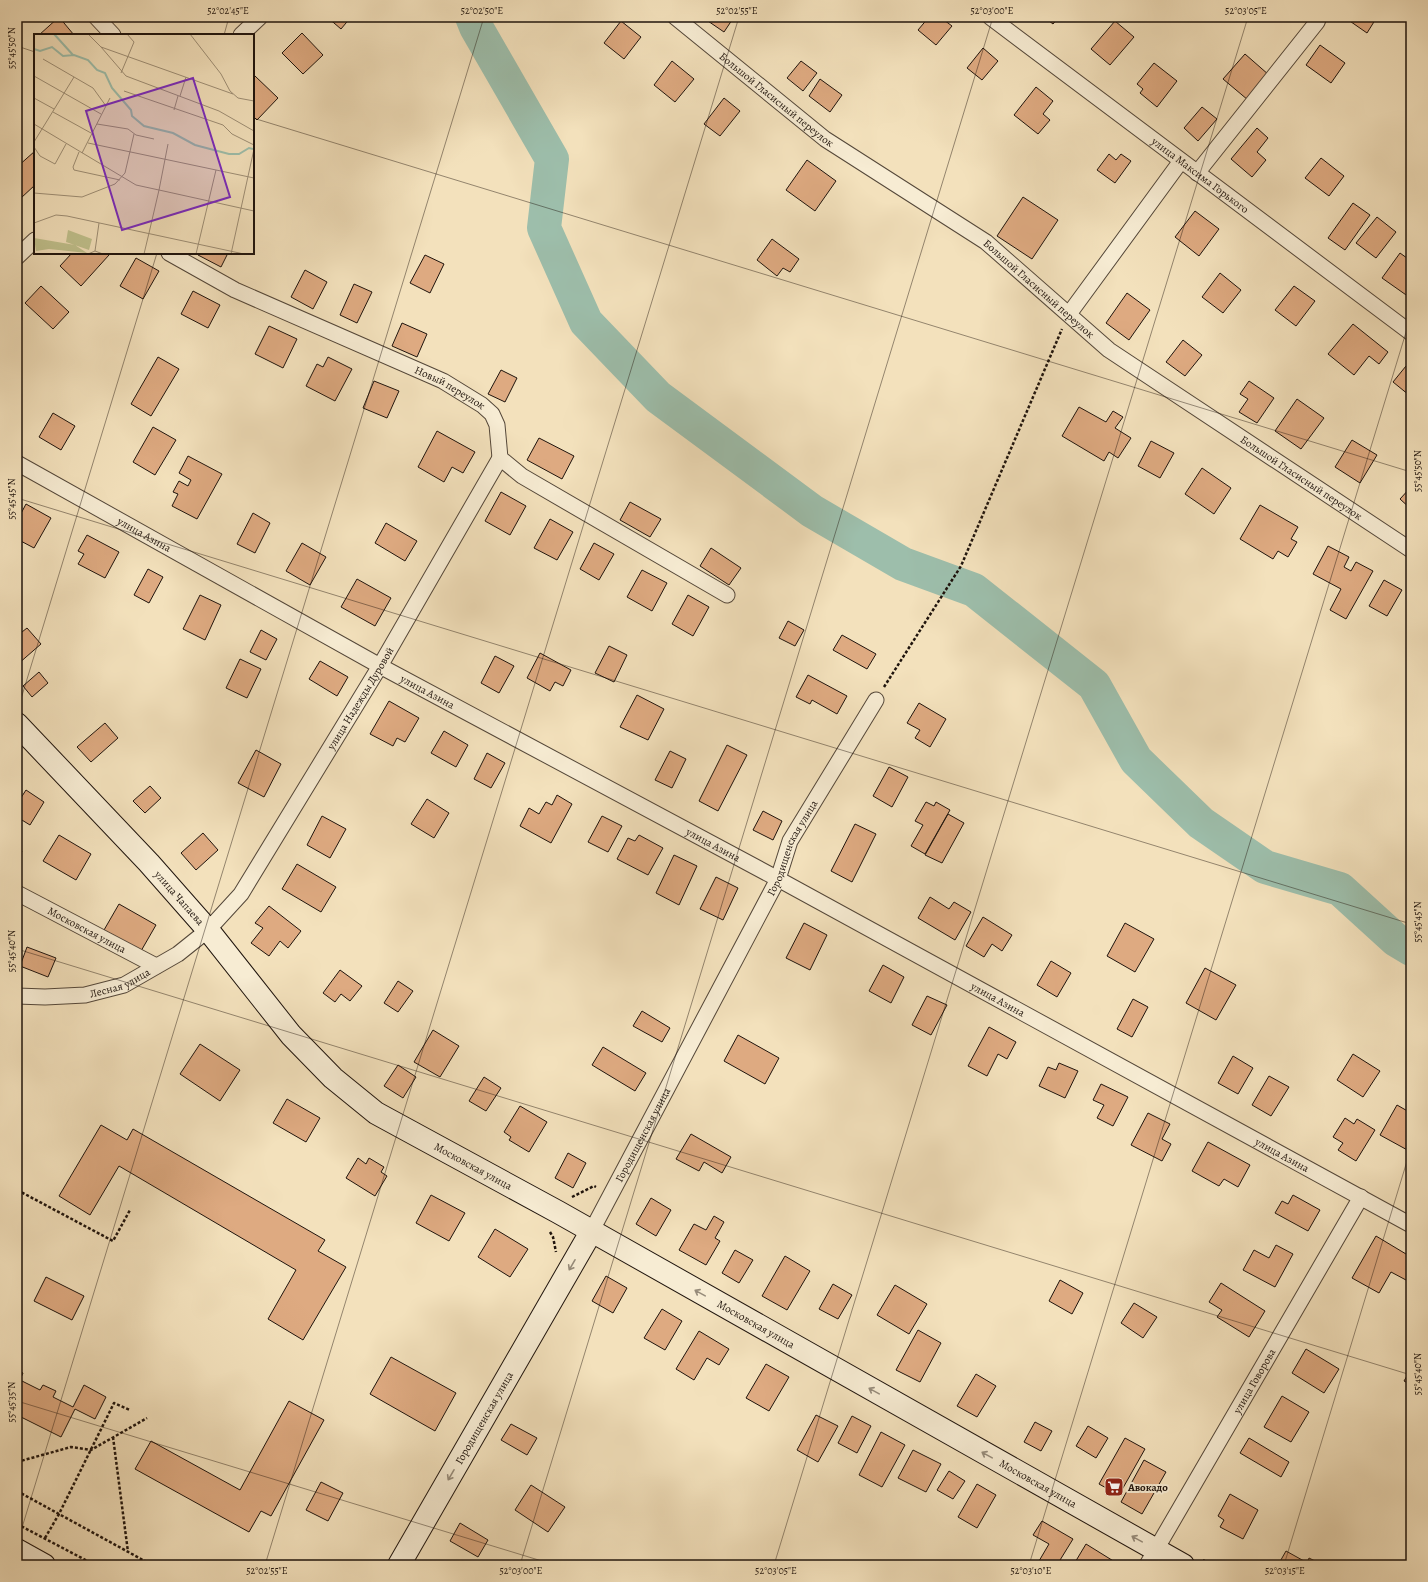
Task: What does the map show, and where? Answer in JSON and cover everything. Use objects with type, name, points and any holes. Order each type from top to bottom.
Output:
[{"type":"main road","name":"улица Чапаева","points":[[17,724],[149,863],[208,930],[291,1035],[333,1078]]},
{"type":"main road","name":"Московская улица","points":[[333,1078],[376,1113],[591,1232],[1152,1557],[1192,1562]]},
{"type":"main road","name":"Городищенская улица","points":[[399,1565],[591,1232]]},
{"type":"main road","points":[[17,1550],[44,1565]]},
{"type":"street","points":[[96,17],[112,34]]},
{"type":"street","points":[[242,34],[260,17]]},
{"type":"street","name":"Большой Гласисный переулок","points":[[675,17],[825,139],[986,242],[1109,350],[1411,550]]},
{"type":"street","name":"улица Максима Горького","points":[[990,17],[1197,174],[1411,333]]},
{"type":"street","points":[[1197,174],[1317,22],[1319,17]]},
{"type":"street","points":[[1069,314],[1181,161]]},
{"type":"street","points":[[17,257],[34,241]]},
{"type":"street","name":"Новый переулок","points":[[172,254],[235,290],[443,381],[482,405],[492,414],[497,425],[500,458]]},
{"type":"street","points":[[500,458],[522,476],[727,595]]},
{"type":"street","name":"улица Надежды Дуровой","points":[[208,930],[241,894],[380,666],[500,458]]},
{"type":"street","name":"улица Азина","points":[[17,463],[380,666],[778,879],[1411,1225]]},
{"type":"street","name":"Городищенская улица","points":[[591,1232],[778,879],[790,841],[876,700]]},
{"type":"street","name":"Московская улица","points":[[17,892],[156,966]]},
{"type":"street","name":"Лесная улица","points":[[17,996],[45,997],[85,995],[124,985],[178,954],[208,930]]},
{"type":"street","name":"улица Говорова","points":[[1152,1557],[1362,1197]]},
{"type":"path","points":[[876,700],[961,566],[1069,314]]},
{"type":"path","points":[[571,1197],[594,1186],[611,1194]]},
{"type":"path","points":[[17,1194],[21,1192],[113,1241],[130,1210]]},
{"type":"path","points":[[46,1538],[114,1403],[130,1410]]},
{"type":"path","points":[[17,1462],[71,1447],[90,1450],[147,1418]]},
{"type":"path","points":[[113,1437],[128,1552]]},
{"type":"path","points":[[17,1491],[152,1565]]},
{"type":"path","points":[[17,1524],[95,1565]]},
{"type":"path","points":[[1192,1562],[1211,1565]]},
{"type":"building","points":[[17,17],[25,17],[17,24]]},
{"type":"building","points":[[59,17],[73,34],[40,34]]},
{"type":"building","points":[[327,17],[351,17],[341,29]]},
{"type":"building","points":[[706,17],[734,17],[724,32],[705,19]]},
{"type":"building","points":[[929,17],[940,17],[952,26],[936,45],[918,30]]},
{"type":"building","points":[[1044,17],[1059,17],[1053,24]]},
{"type":"building","points":[[1344,17],[1377,17],[1367,33]]},
{"type":"building","points":[[621,21],[641,37],[624,59],[604,43]]},
{"type":"building","points":[[1115,21],[1134,37],[1110,65],[1091,49]]},
{"type":"building","points":[[302,33],[323,55],[303,74],[282,53]]},
{"type":"building","points":[[1320,45],[1345,63],[1331,83],[1306,65]]},
{"type":"building","points":[[983,48],[998,61],[982,80],[967,68]]},
{"type":"building","points":[[1245,54],[1269,75],[1248,100],[1223,79]]},
{"type":"building","points":[[672,61],[694,79],[675,102],[654,85]]},
{"type":"building","points":[[801,61],[817,73],[803,91],[787,78]]},
{"type":"building","points":[[1154,63],[1177,81],[1157,107],[1140,93],[1143,89],[1137,84]]},
{"type":"building","points":[[255,76],[278,98],[257,120],[254,117]]},
{"type":"building","points":[[820,79],[842,95],[830,112],[809,96]]},
{"type":"building","points":[[1036,87],[1053,101],[1043,114],[1050,120],[1038,134],[1014,115]]},
{"type":"building","points":[[724,98],[740,111],[720,136],[704,124]]},
{"type":"building","points":[[1202,107],[1217,119],[1198,141],[1184,128]]},
{"type":"building","points":[[1257,128],[1268,138],[1257,152],[1266,160],[1252,177],[1231,159]]},
{"type":"building","points":[[34,152],[34,186],[21,198],[17,194],[17,167]]},
{"type":"building","points":[[1109,154],[1116,160],[1121,154],[1131,161],[1115,183],[1097,170]]},
{"type":"building","points":[[1321,158],[1344,176],[1329,196],[1305,178]]},
{"type":"building","points":[[807,160],[836,181],[815,211],[786,190]]},
{"type":"building","points":[[1023,197],[1058,220],[1032,259],[997,236]]},
{"type":"building","points":[[1353,203],[1370,215],[1345,250],[1328,238]]},
{"type":"building","points":[[1195,211],[1219,229],[1199,256],[1175,237]]},
{"type":"building","points":[[1377,217],[1396,232],[1376,258],[1356,243]]},
{"type":"building","points":[[772,239],[799,259],[790,272],[783,268],[777,276],[757,260]]},
{"type":"building","points":[[1400,253],[1411,261],[1411,294],[1409,297],[1382,278]]},
{"type":"building","points":[[71,254],[109,255],[81,286],[60,266]]},
{"type":"building","points":[[198,254],[228,254],[221,267]]},
{"type":"building","points":[[425,255],[444,264],[430,293],[410,283]]},
{"type":"building","points":[[136,258],[159,271],[143,299],[120,286]]},
{"type":"building","points":[[305,270],[327,282],[313,309],[291,297]]},
{"type":"building","points":[[1220,273],[1241,290],[1223,313],[1202,297]]},
{"type":"building","points":[[354,284],[372,292],[357,323],[340,315]]},
{"type":"building","points":[[41,286],[69,312],[53,329],[25,303]]},
{"type":"building","points":[[1294,286],[1315,301],[1296,326],[1275,310]]},
{"type":"building","points":[[193,291],[220,305],[208,328],[181,314]]},
{"type":"building","points":[[1127,293],[1150,310],[1129,340],[1106,323]]},
{"type":"building","points":[[402,323],[427,334],[417,357],[392,346]]},
{"type":"building","points":[[1353,324],[1388,352],[1379,364],[1369,356],[1354,375],[1328,354]]},
{"type":"building","points":[[269,326],[297,339],[283,368],[255,354]]},
{"type":"building","points":[[1183,340],[1202,355],[1185,376],[1166,362]]},
{"type":"building","points":[[158,357],[179,369],[151,416],[131,404]]},
{"type":"building","points":[[328,357],[352,369],[335,401],[306,386],[317,364],[323,367]]},
{"type":"building","points":[[1406,366],[1411,370],[1411,392],[1409,395],[1393,382]]},
{"type":"building","points":[[501,370],[517,378],[505,402],[488,394]]},
{"type":"building","points":[[374,381],[399,391],[387,418],[363,408]]},
{"type":"building","points":[[1249,381],[1274,398],[1257,423],[1239,412],[1248,399],[1240,394]]},
{"type":"building","points":[[1297,399],[1324,418],[1301,449],[1275,431]]},
{"type":"building","points":[[1079,407],[1106,422],[1113,411],[1123,417],[1115,428],[1131,438],[1118,458],[1109,452],[1104,461],[1062,436]]},
{"type":"building","points":[[53,413],[75,426],[61,450],[39,437]]},
{"type":"building","points":[[153,427],[176,440],[155,475],[133,462]]},
{"type":"building","points":[[437,431],[475,452],[463,473],[452,467],[444,482],[418,467]]},
{"type":"building","points":[[539,438],[574,456],[562,479],[527,460]]},
{"type":"building","points":[[1352,440],[1377,455],[1360,483],[1335,467]]},
{"type":"building","points":[[1151,441],[1174,453],[1160,478],[1138,466]]},
{"type":"building","points":[[188,456],[222,474],[197,519],[172,506],[178,494],[173,492],[179,481],[188,486],[191,480],[179,473]]},
{"type":"building","points":[[1202,468],[1231,488],[1214,514],[1185,494]]},
{"type":"building","points":[[1411,487],[1411,509],[1400,499]]},
{"type":"building","points":[[501,492],[526,506],[510,535],[485,521]]},
{"type":"building","points":[[630,502],[661,519],[650,537],[620,520]]},
{"type":"building","points":[[26,504],[51,518],[34,548],[17,539],[17,521]]},
{"type":"building","points":[[1260,505],[1298,527],[1291,539],[1297,542],[1288,557],[1278,551],[1273,559],[1240,539]]},
{"type":"building","points":[[253,513],[270,523],[255,553],[237,544]]},
{"type":"building","points":[[550,519],[573,532],[557,560],[534,548]]},
{"type":"building","points":[[386,523],[417,541],[405,561],[375,543]]},
{"type":"building","points":[[87,535],[119,552],[105,578],[78,564],[84,554],[78,551]]},
{"type":"building","points":[[302,543],[326,557],[310,585],[286,571]]},
{"type":"building","points":[[594,543],[614,554],[599,580],[580,569]]},
{"type":"building","points":[[1328,546],[1349,557],[1344,567],[1351,571],[1356,562],[1373,571],[1346,619],[1330,610],[1341,589],[1313,574]]},
{"type":"building","points":[[711,548],[741,568],[729,585],[700,566]]},
{"type":"building","points":[[148,569],[163,577],[149,603],[134,595]]},
{"type":"building","points":[[642,570],[667,583],[652,611],[627,597]]},
{"type":"building","points":[[357,579],[391,598],[375,626],[341,607]]},
{"type":"building","points":[[1384,580],[1402,590],[1387,616],[1369,606]]},
{"type":"building","points":[[200,595],[221,605],[205,640],[183,629]]},
{"type":"building","points":[[688,595],[709,607],[693,636],[672,624]]},
{"type":"building","points":[[788,621],[804,630],[795,646],[779,638]]},
{"type":"building","points":[[27,628],[41,644],[18,664],[17,636]]},
{"type":"building","points":[[261,630],[277,639],[266,660],[250,652]]},
{"type":"building","points":[[842,635],[876,654],[867,669],[833,650]]},
{"type":"building","points":[[609,646],[627,655],[614,682],[595,673]]},
{"type":"building","points":[[540,653],[571,670],[563,686],[555,682],[550,691],[527,678]]},
{"type":"building","points":[[495,656],[514,666],[499,693],[481,683]]},
{"type":"building","points":[[240,659],[261,669],[247,698],[226,688]]},
{"type":"building","points":[[320,661],[348,677],[337,696],[309,679]]},
{"type":"building","points":[[39,672],[48,683],[32,697],[23,686]]},
{"type":"building","points":[[808,675],[847,696],[837,714],[812,700],[810,704],[796,697]]},
{"type":"building","points":[[637,695],[664,709],[648,740],[620,727]]},
{"type":"building","points":[[389,701],[419,718],[405,742],[397,738],[393,746],[370,734]]},
{"type":"building","points":[[919,703],[946,719],[930,747],[915,738],[920,730],[907,723]]},
{"type":"building","points":[[105,723],[118,738],[91,762],[77,747]]},
{"type":"building","points":[[444,731],[468,745],[456,767],[431,753]]},
{"type":"building","points":[[727,745],[747,755],[718,811],[699,801]]},
{"type":"building","points":[[256,750],[281,764],[264,797],[238,783]]},
{"type":"building","points":[[670,751],[686,759],[672,788],[655,780]]},
{"type":"building","points":[[487,753],[505,763],[491,788],[474,779]]},
{"type":"building","points":[[889,767],[908,777],[892,807],[873,796]]},
{"type":"building","points":[[150,786],[161,798],[145,813],[133,801]]},
{"type":"building","points":[[26,790],[44,802],[30,825],[17,817],[17,804]]},
{"type":"building","points":[[557,795],[572,804],[551,843],[520,826],[529,808],[539,814],[546,802],[552,805]]},
{"type":"building","points":[[427,799],[449,813],[434,838],[411,824]]},
{"type":"building","points":[[926,802],[934,806],[936,802],[950,810],[925,854],[911,846],[923,825],[915,821]]},
{"type":"building","points":[[763,811],[782,821],[773,840],[753,830]]},
{"type":"building","points":[[948,814],[964,823],[942,863],[925,855]]},
{"type":"building","points":[[322,816],[346,829],[330,858],[307,845]]},
{"type":"building","points":[[602,816],[622,826],[608,852],[588,842]]},
{"type":"building","points":[[855,824],[876,834],[852,882],[831,871]]},
{"type":"building","points":[[203,833],[218,850],[196,870],[181,853]]},
{"type":"building","points":[[59,835],[91,854],[76,880],[43,861]]},
{"type":"building","points":[[639,835],[663,848],[648,875],[617,859],[628,838],[635,841]]},
{"type":"building","points":[[17,849],[22,851],[17,861]]},
{"type":"building","points":[[674,855],[697,866],[679,905],[656,893]]},
{"type":"building","points":[[297,864],[336,887],[321,912],[282,889]]},
{"type":"building","points":[[716,877],[738,888],[723,920],[700,909]]},
{"type":"building","points":[[930,897],[949,909],[954,902],[971,912],[955,940],[918,918]]},
{"type":"building","points":[[119,904],[156,925],[141,951],[104,930]]},
{"type":"building","points":[[269,906],[301,931],[288,948],[280,941],[269,956],[251,943],[263,928],[255,923]]},
{"type":"building","points":[[983,917],[1012,935],[1002,951],[992,944],[984,957],[966,946]]},
{"type":"building","points":[[804,923],[827,935],[810,970],[786,958]]},
{"type":"building","points":[[1125,923],[1154,939],[1135,972],[1107,956]]},
{"type":"building","points":[[27,947],[56,958],[48,977],[20,966]]},
{"type":"building","points":[[1051,961],[1071,973],[1057,997],[1037,985]]},
{"type":"building","points":[[883,965],[904,977],[891,1003],[869,991]]},
{"type":"building","points":[[1205,968],[1236,985],[1216,1020],[1186,1003]]},
{"type":"building","points":[[340,970],[362,986],[350,1001],[341,994],[335,1002],[323,993]]},
{"type":"building","points":[[398,981],[413,991],[398,1012],[384,1003]]},
{"type":"building","points":[[927,996],[947,1005],[931,1035],[912,1025]]},
{"type":"building","points":[[1133,999],[1148,1007],[1132,1037],[1117,1029]]},
{"type":"building","points":[[642,1011],[670,1028],[662,1042],[633,1026]]},
{"type":"building","points":[[989,1027],[1016,1042],[1007,1059],[998,1054],[987,1076],[968,1066]]},
{"type":"building","points":[[433,1030],[459,1046],[440,1077],[414,1062]]},
{"type":"building","points":[[738,1035],[779,1058],[765,1084],[724,1061]]},
{"type":"building","points":[[200,1044],[240,1070],[220,1101],[180,1074]]},
{"type":"building","points":[[603,1047],[646,1073],[635,1091],[592,1065]]},
{"type":"building","points":[[1353,1054],[1380,1071],[1363,1097],[1337,1080]]},
{"type":"building","points":[[1233,1056],[1253,1068],[1238,1094],[1218,1083]]},
{"type":"building","points":[[1059,1063],[1078,1071],[1065,1098],[1039,1086],[1048,1067],[1056,1070]]},
{"type":"building","points":[[398,1065],[416,1077],[403,1098],[384,1086]]},
{"type":"building","points":[[1269,1076],[1289,1087],[1271,1116],[1252,1105]]},
{"type":"building","points":[[484,1077],[501,1088],[486,1111],[469,1101]]},
{"type":"building","points":[[1101,1084],[1128,1097],[1113,1126],[1097,1118],[1104,1105],[1093,1100]]},
{"type":"building","points":[[287,1099],[320,1118],[306,1142],[273,1123]]},
{"type":"building","points":[[1397,1105],[1411,1113],[1411,1152],[1380,1135]]},
{"type":"building","points":[[520,1106],[547,1122],[529,1152],[509,1140],[511,1137],[504,1132]]},
{"type":"building","points":[[1148,1113],[1170,1124],[1162,1139],[1171,1144],[1162,1161],[1131,1145]]},
{"type":"building","points":[[1345,1118],[1354,1124],[1357,1119],[1375,1130],[1356,1161],[1338,1150],[1343,1143],[1333,1137]]},
{"type":"building","points":[[101,1125],[127,1140],[133,1129],[325,1240],[318,1251],[346,1267],[303,1340],[268,1319],[296,1270],[119,1166],[90,1215],[59,1196]]},
{"type":"building","points":[[691,1134],[731,1157],[722,1173],[704,1162],[699,1171],[676,1159]]},
{"type":"building","points":[[1208,1142],[1250,1165],[1238,1187],[1224,1179],[1219,1186],[1192,1171]]},
{"type":"building","points":[[568,1153],[586,1163],[573,1188],[555,1178]]},
{"type":"building","points":[[358,1158],[366,1164],[369,1158],[384,1167],[381,1172],[387,1176],[375,1196],[346,1178]]},
{"type":"building","points":[[431,1195],[465,1213],[449,1241],[416,1223]]},
{"type":"building","points":[[1293,1195],[1320,1210],[1308,1231],[1275,1213],[1282,1201],[1288,1204]]},
{"type":"building","points":[[651,1198],[671,1210],[656,1236],[636,1224]]},
{"type":"building","points":[[714,1216],[724,1222],[715,1238],[720,1241],[706,1265],[679,1250],[694,1224],[706,1230]]},
{"type":"building","points":[[495,1229],[528,1249],[510,1277],[478,1257]]},
{"type":"building","points":[[1376,1236],[1411,1257],[1411,1271],[1406,1280],[1391,1272],[1379,1293],[1352,1278]]},
{"type":"building","points":[[1276,1245],[1293,1254],[1275,1287],[1243,1270],[1254,1250],[1269,1258]]},
{"type":"building","points":[[735,1250],[753,1260],[739,1283],[722,1273]]},
{"type":"building","points":[[785,1256],[810,1271],[787,1310],[762,1296]]},
{"type":"building","points":[[606,1276],[627,1288],[613,1313],[592,1301]]},
{"type":"building","points":[[46,1277],[84,1296],[72,1320],[34,1301]]},
{"type":"building","points":[[1060,1280],[1083,1293],[1072,1314],[1049,1301]]},
{"type":"building","points":[[1221,1283],[1265,1311],[1249,1337],[1217,1317],[1222,1310],[1209,1302]]},
{"type":"building","points":[[833,1284],[852,1295],[838,1319],[819,1309]]},
{"type":"building","points":[[895,1285],[927,1304],[909,1334],[877,1315]]},
{"type":"building","points":[[1134,1303],[1157,1317],[1143,1338],[1121,1323]]},
{"type":"building","points":[[662,1309],[682,1321],[665,1350],[644,1338]]},
{"type":"building","points":[[918,1330],[941,1343],[920,1382],[896,1370]]},
{"type":"building","points":[[699,1331],[729,1349],[719,1365],[707,1358],[694,1380],[676,1369]]},
{"type":"building","points":[[1306,1349],[1339,1369],[1324,1393],[1292,1373]]},
{"type":"building","points":[[391,1357],[456,1393],[435,1431],[370,1394]]},
{"type":"building","points":[[766,1364],[789,1377],[769,1411],[746,1398]]},
{"type":"building","points":[[1411,1369],[1411,1385],[1404,1381]]},
{"type":"building","points":[[17,1370],[23,1373],[20,1380],[40,1390],[43,1385],[56,1391],[53,1397],[73,1407],[84,1385],[106,1397],[95,1419],[75,1409],[61,1437],[17,1415]]},
{"type":"building","points":[[976,1374],[996,1386],[977,1417],[957,1406]]},
{"type":"building","points":[[1282,1396],[1309,1412],[1291,1442],[1264,1427]]},
{"type":"building","points":[[289,1401],[324,1420],[271,1516],[261,1511],[249,1532],[135,1469],[151,1441],[240,1490]]},
{"type":"building","points":[[816,1415],[838,1426],[818,1462],[797,1450]]},
{"type":"building","points":[[852,1416],[871,1426],[857,1453],[838,1443]]},
{"type":"building","points":[[1035,1422],[1052,1431],[1041,1451],[1024,1442]]},
{"type":"building","points":[[511,1424],[537,1438],[527,1455],[501,1440]]},
{"type":"building","points":[[1088,1426],[1108,1438],[1096,1458],[1076,1446]]},
{"type":"building","points":[[881,1432],[905,1445],[882,1487],[859,1475]]},
{"type":"building","points":[[1125,1438],[1145,1449],[1119,1495],[1099,1484]]},
{"type":"building","points":[[1249,1438],[1289,1462],[1281,1477],[1240,1453]]},
{"type":"building","points":[[913,1450],[941,1464],[926,1492],[898,1478]]},
{"type":"building","points":[[1144,1460],[1166,1472],[1142,1514],[1121,1502]]},
{"type":"building","points":[[949,1471],[965,1481],[953,1499],[937,1490]]},
{"type":"building","points":[[321,1482],[343,1493],[328,1521],[306,1510]]},
{"type":"building","points":[[977,1484],[996,1495],[977,1528],[958,1517]]},
{"type":"building","points":[[531,1485],[565,1507],[548,1532],[515,1510]]},
{"type":"building","points":[[1230,1494],[1258,1510],[1243,1539],[1220,1527],[1224,1520],[1218,1516]]},
{"type":"building","points":[[1042,1521],[1073,1539],[1057,1565],[1046,1565],[1039,1561],[1049,1544],[1033,1535]]},
{"type":"building","points":[[460,1523],[488,1540],[478,1557],[450,1541]]},
{"type":"building","points":[[1086,1544],[1115,1562],[1114,1565],[1074,1564]]},
{"type":"building","points":[[1286,1551],[1304,1561],[1302,1565],[1278,1565]]},
{"type":"building","points":[[1309,1558],[1317,1562],[1315,1565],[1306,1565]]},
{"type":"waterway","points":[[472,17],[476,27],[552,159],[544,228],[586,322],[658,397],[812,511],[903,564],[974,590],[1094,685],[1136,760],[1201,823],[1265,867],[1340,889],[1396,940],[1411,949]]},
{"type":"place","name":"Авокадо","points":[[1114,1487]]}]
